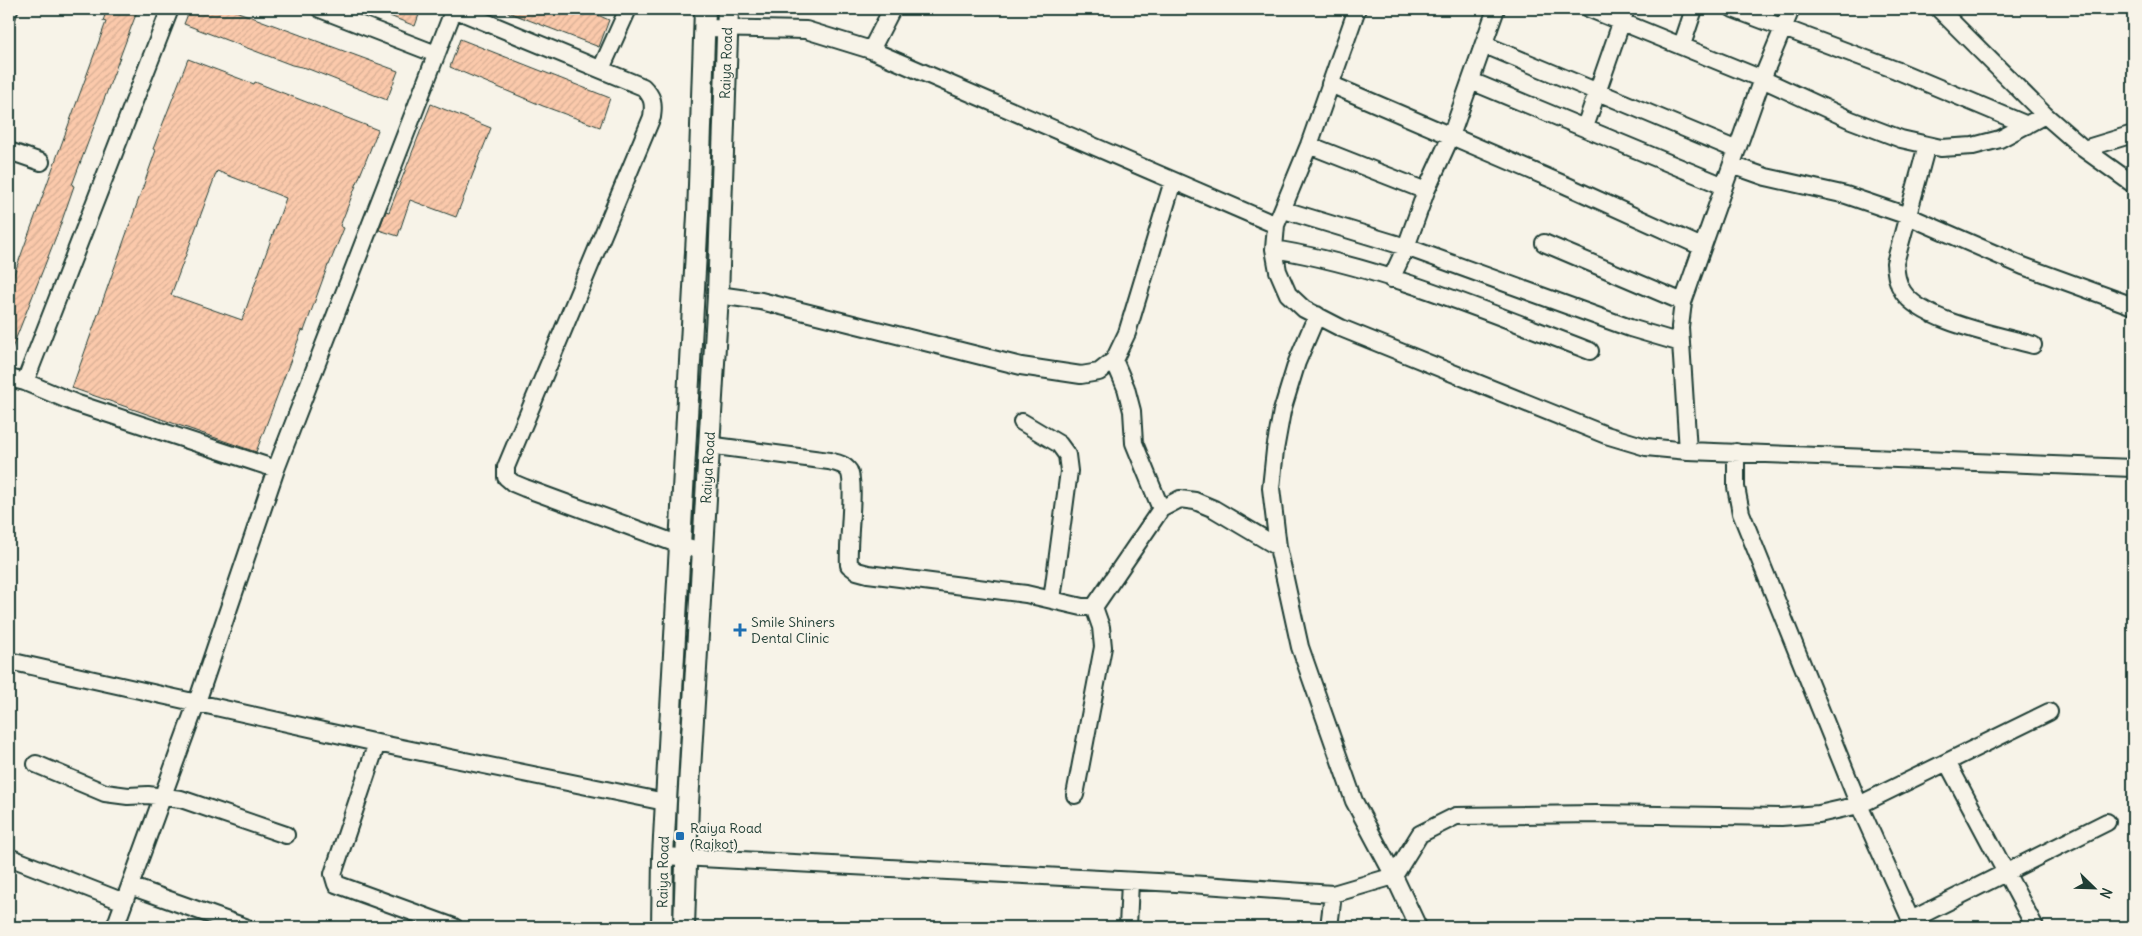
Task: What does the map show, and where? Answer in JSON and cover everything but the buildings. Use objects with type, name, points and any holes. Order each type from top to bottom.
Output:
[{"type":"street","points":[[25,382],[170,9]]},
{"type":"street","points":[[320,9],[436,54]]},
{"type":"street","points":[[115,927],[197,702],[276,469],[454,9],[643,87],[651,95],[654,105],[652,117],[506,467],[506,477],[513,483],[525,488],[680,545],[702,551]]},
{"type":"street","points":[[601,69],[628,9]]},
{"type":"street","points":[[872,50],[892,9]]},
{"type":"street","points":[[1357,9],[1309,145],[1284,210],[1276,225],[1274,249],[1278,271],[1288,294],[1304,309],[1341,328],[1606,435],[1646,447],[1688,451],[2133,468]]},
{"type":"street","points":[[1391,279],[1406,247],[1426,191],[1451,136],[1485,45],[1496,9]]},
{"type":"street","points":[[1590,9],[1624,15],[1682,45],[1762,79],[1850,120],[1901,139],[1941,148],[1973,146],[2000,139],[2045,115]]},
{"type":"street","points":[[1682,45],[1694,9]]},
{"type":"street","points":[[1733,9],[1896,70],[2026,125]]},
{"type":"street","points":[[1688,451],[1680,327],[1683,302],[1762,79],[1791,9]]},
{"type":"street","points":[[1939,9],[2045,115],[2084,149],[2133,184]]},
{"type":"street","points":[[1585,126],[1624,15]]},
{"type":"street","points":[[705,18],[728,18],[806,30],[872,50],[1276,225]]},
{"type":"street","name":"Raiya Road","points":[[662,927],[663,856],[698,215],[705,18]]},
{"type":"street","name":"Raiya Road","points":[[684,927],[702,551],[718,295],[728,18]]},
{"type":"street","points":[[1485,45],[1597,92],[1774,179],[1846,195],[1908,216],[2016,263],[2133,306]]},
{"type":"street","points":[[1471,81],[1585,126],[1724,186]]},
{"type":"street","points":[[1330,84],[1702,247]]},
{"type":"street","points":[[2084,149],[2133,134]]},
{"type":"street","points":[[1309,145],[1426,191]]},
{"type":"street","points":[[1927,145],[1896,263],[1897,280],[1904,293],[1920,308],[1946,320],[2034,345]]},
{"type":"street","points":[[9,151],[41,162]]},
{"type":"street","points":[[718,295],[761,301],[1020,366],[1081,375],[1099,372],[1114,360],[1127,333],[1173,181]]},
{"type":"street","points":[[1284,210],[1406,247],[1630,328],[1681,343]]},
{"type":"street","points":[[1544,243],[1683,302]]},
{"type":"street","points":[[1274,249],[1328,260],[1391,279],[1590,352]]},
{"type":"street","points":[[1317,315],[1297,362],[1282,411],[1275,450],[1271,488],[1278,546],[1300,647],[1354,801],[1394,876],[1418,927]]},
{"type":"street","points":[[1114,360],[1126,388],[1132,411],[1134,443],[1161,509]]},
{"type":"street","points":[[9,378],[25,382],[75,403],[276,469]]},
{"type":"street","points":[[1022,422],[1059,444],[1067,455],[1069,471],[1052,600]]},
{"type":"street","points":[[708,445],[829,461],[843,465],[850,472],[852,485],[848,552],[850,565],[857,571],[1026,594],[1082,607],[1094,607]]},
{"type":"street","points":[[1736,452],[1736,487],[1741,513],[1859,805],[1913,924],[2006,872],[2107,822]]},
{"type":"street","points":[[1094,607],[1161,509],[1180,499],[1195,501],[1278,546]]},
{"type":"street","points":[[1075,795],[1103,647],[1101,627],[1094,607]]},
{"type":"street","points":[[9,661],[377,743],[666,802]]},
{"type":"street","points":[[663,856],[1333,894],[1394,876],[1420,834],[1456,816],[1597,814],[1781,817],[1819,814],[1859,805],[2049,712]]},
{"type":"street","points":[[377,743],[333,874],[336,884],[448,926]]},
{"type":"street","points":[[1947,762],[2035,927]]},
{"type":"street","points":[[36,764],[105,793],[128,796],[163,796],[181,799],[286,835]]},
{"type":"street","points":[[9,857],[124,902]]},
{"type":"street","points":[[1128,927],[1130,881]]},
{"type":"street","points":[[130,886],[245,927]]},
{"type":"street","points":[[1329,927],[1333,894]]},
{"type":"lane","points":[[9,22],[14,9]]},
{"type":"place","name":"Smile Shiners Dental Clinic","points":[[740,630]]},
{"type":"place","name":"Raiya Road (Rajkot)","points":[[680,836]]}]
